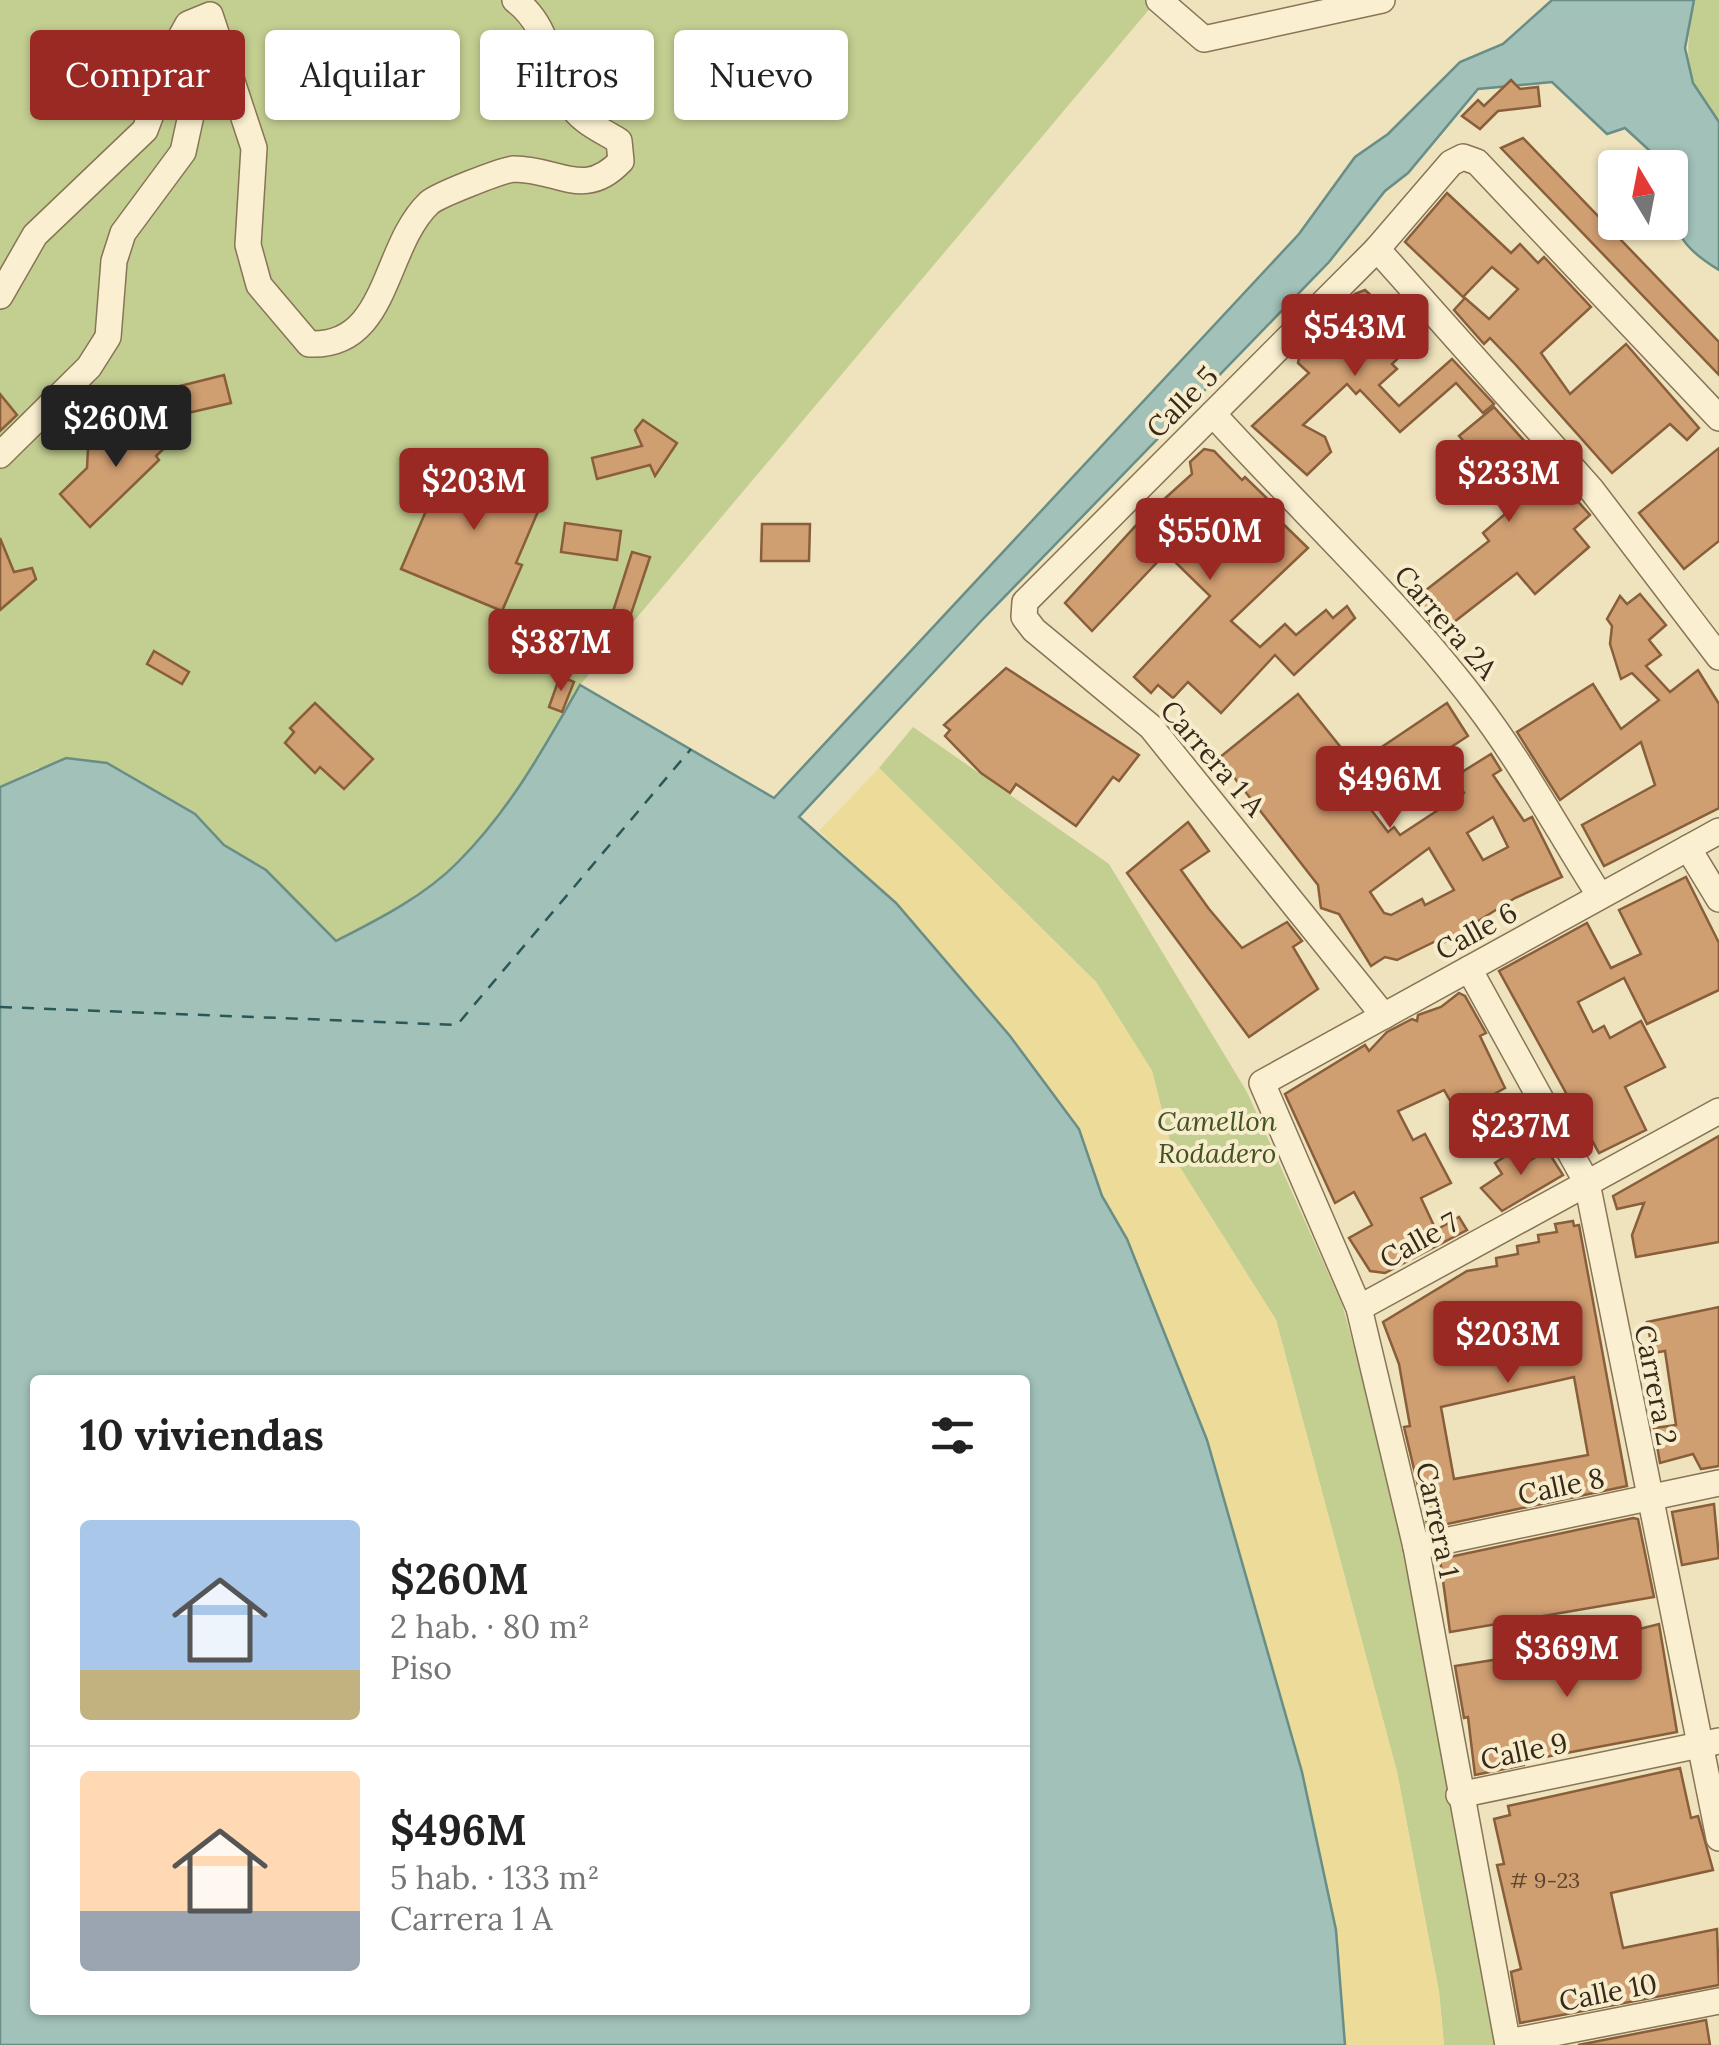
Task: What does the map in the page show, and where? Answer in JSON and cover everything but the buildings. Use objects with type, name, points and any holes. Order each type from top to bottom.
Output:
[{"type":"street","points":[[245,120],[254,148],[248,246],[259,285],[308,344],[332,345],[351,335],[379,299],[402,238],[431,201],[512,169],[590,182],[604,178],[621,161],[619,142],[576,114],[562,90],[536,16],[515,0]]},
{"type":"street","points":[[1160,0],[1204,38],[1382,0]]},
{"type":"street","points":[[185,30],[188,24],[210,15],[215,30]]},
{"type":"street","points":[[0,296],[35,235],[145,130],[149,120]]},
{"type":"street","points":[[0,456],[89,367],[108,337],[112,280],[122,233],[183,152],[189,120]]},
{"type":"street","name":"Calle 5","points":[[1025,602],[1377,249],[1451,163],[1463,158],[1477,162],[1719,418]]},
{"type":"street","points":[[1377,249],[1590,489],[1719,657]]},
{"type":"street","name":"Carrera 2A","points":[[1213,414],[1302,512],[1385,594],[1478,704],[1600,896]]},
{"type":"street","name":"Carrera 1 A","points":[[1025,602],[1024,617],[1034,630],[1150,727],[1199,783],[1384,1016]]},
{"type":"street","name":"Calle 6","points":[[1262,1083],[1719,830]]},
{"type":"street","points":[[1688,848],[1719,899]]},
{"type":"street","name":"Carrera 2","points":[[1469,969],[1587,1183],[1648,1498],[1710,1743],[1719,1838]]},
{"type":"street","name":"Carrera 1","points":[[1262,1083],[1359,1308],[1416,1546],[1508,2044]]},
{"type":"street","name":"Calle 7","points":[[1359,1308],[1719,1111]]},
{"type":"street","name":"Calle 8","points":[[1416,1546],[1719,1484]]},
{"type":"street","name":"Calle 9","points":[[1460,1795],[1710,1743]]},
{"type":"street","name":"Calle 10","points":[[1508,2044],[1719,2000]]},
{"type":"green space","points":[[0,0],[1157,0],[580,685],[525,778],[494,821],[431,886],[336,942],[266,870],[224,845],[195,813],[38,768],[0,787]]},
{"type":"green space","points":[[1694,0],[1719,0],[1719,122],[1698,91],[1689,64]]},
{"type":"green space","name":"Camellon Rodadero","points":[[913,727],[1109,864],[1247,1092],[1342,1304],[1409,1545],[1449,1797],[1495,2045],[1444,2045],[1439,1992],[1397,1772],[1276,1320],[1174,1158],[1152,1071],[1096,982],[879,768]]},
{"type":"sand","points":[[879,768],[1096,982],[1152,1071],[1174,1158],[1276,1320],[1397,1772],[1439,1992],[1444,2045],[1345,2045],[1336,1930],[1302,1772],[1207,1440],[1127,1239],[1102,1196],[1079,1129],[1010,1036],[896,903],[819,831]]},
{"type":"water","points":[[1552,0],[1694,0],[1685,48],[1693,83],[1719,122],[1719,270],[1683,240],[1688,240],[1688,150],[1649,150],[1625,128],[1607,134],[1552,82],[1478,89],[1408,173],[1385,191],[1329,262],[982,620],[799,817],[896,903],[1010,1036],[1079,1129],[1102,1196],[1127,1239],[1207,1440],[1302,1772],[1336,1930],[1345,2045],[0,2045],[0,787],[66,758],[107,763],[195,814],[224,845],[266,870],[336,941],[416,896],[458,862],[510,800],[580,685],[774,798],[1299,234],[1355,157],[1388,134],[1460,62],[1503,44]]},
{"type":"ferry route","points":[[0,1007],[457,1025],[691,749]]}]
